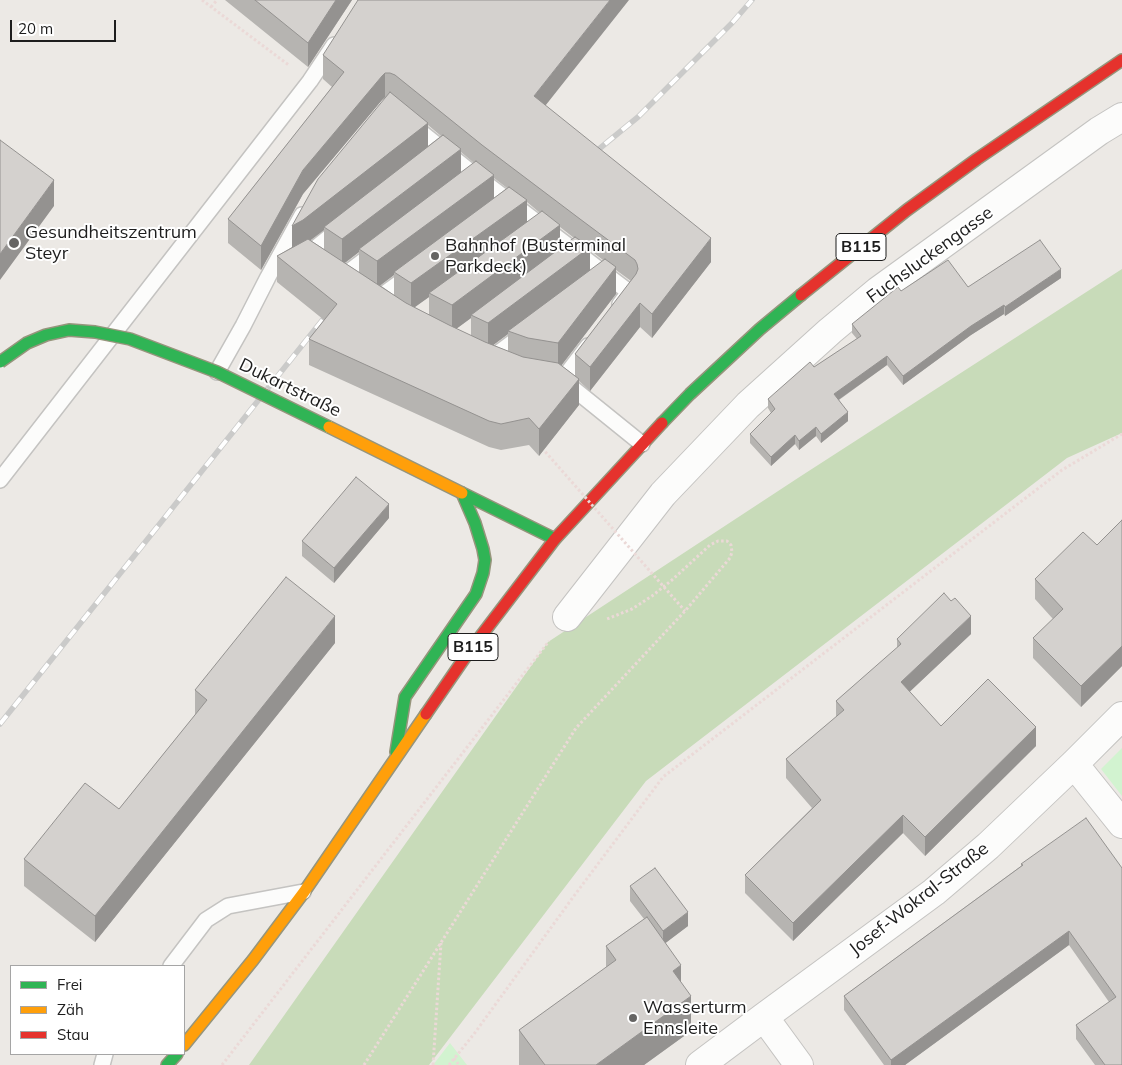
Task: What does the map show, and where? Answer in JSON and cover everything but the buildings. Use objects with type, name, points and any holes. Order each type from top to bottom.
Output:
[{"type":"main road","name":"B115","points":[[185,1044],[253,960],[304,892],[468,653],[555,539],[642,444],[690,394],[760,329],[833,269],[907,210],[1122,60]]},
{"type":"main road","name":"Dukartstraße","points":[[0,362],[8,355],[46,335],[69,330],[95,332],[130,339],[217,372],[555,539]]},
{"type":"main road","points":[[395,759],[405,697],[476,594],[483,573],[485,560],[483,549],[475,523],[462,493]]},
{"type":"main road","points":[[167,1065],[176,1055]]},
{"type":"street","name":"Fuchsluckengasse","points":[[568,617],[663,494],[748,405],[830,331],[878,291],[1099,131],[1122,117]]},
{"type":"street","name":"Josef-Wokral-Straße","points":[[700,1065],[934,892],[988,846],[1122,716]]},
{"type":"street","points":[[1074,764],[1122,824]]},
{"type":"street","points":[[764,1017],[799,1065]]},
{"type":"lane","points":[[0,480],[310,82],[342,33]]},
{"type":"lane","points":[[397,112],[476,176],[629,292],[612,314]]},
{"type":"lane","points":[[428,160],[443,149]]},
{"type":"lane","points":[[461,187],[476,176]]},
{"type":"lane","points":[[217,372],[244,326],[310,200]]},
{"type":"lane","points":[[495,212],[510,201]]},
{"type":"lane","points":[[268,277],[308,254],[349,221]]},
{"type":"lane","points":[[528,237],[543,226]]},
{"type":"lane","points":[[342,277],[386,244]]},
{"type":"lane","points":[[561,263],[576,251]]},
{"type":"lane","points":[[308,254],[390,308]]},
{"type":"lane","points":[[377,299],[420,267]]},
{"type":"lane","points":[[590,285],[604,274]]},
{"type":"lane","points":[[504,366],[484,358],[538,324]]},
{"type":"lane","points":[[562,380],[595,336]]},
{"type":"lane","points":[[544,377],[562,380],[642,444]]},
{"type":"lane","points":[[172,965],[206,920],[228,906],[304,892]]},
{"type":"path","points":[[202,0],[310,82]]},
{"type":"path","points":[[211,7],[217,0]]},
{"type":"path","points":[[449,1065],[474,1034],[663,777],[1062,470],[1122,434]]},
{"type":"path","points":[[538,443],[685,612]]},
{"type":"path","points":[[222,1065],[568,617],[581,622],[604,620],[632,609],[672,580],[710,545],[718,541],[727,541],[731,546],[730,558],[685,612],[576,728],[364,1065]]},
{"type":"path","points":[[433,1065],[441,942]]},
{"type":"path","points":[[454,1058],[459,1065]]},
{"type":"green space","points":[[1122,269],[1122,433],[1067,458],[646,781],[429,1065],[249,1065],[548,642]]},
{"type":"green space","points":[[1122,748],[1122,796],[1101,769]]},
{"type":"green space","points":[[450,1043],[467,1065],[433,1065]]},
{"type":"railway","points":[[588,158],[638,117],[732,23],[752,0]]},
{"type":"railway","points":[[0,724],[332,308]]},
{"type":"traffic: fast","points":[[662,423],[690,394],[760,329],[801,295]]},
{"type":"traffic: fast","points":[[0,362],[27,343],[46,335],[69,330],[95,332],[130,339],[217,372],[329,427]]},
{"type":"traffic: fast","points":[[462,493],[555,539]]},
{"type":"traffic: fast","points":[[396,752],[405,697],[476,594],[483,573],[485,560],[483,549],[475,523],[462,493]]},
{"type":"traffic: fast","points":[[167,1065],[176,1055]]},
{"type":"traffic: slow","points":[[329,427],[462,493]]},
{"type":"traffic: slow","points":[[185,1044],[253,960],[304,892],[426,714]]},
{"type":"traffic: jam","points":[[801,295],[907,210],[977,159],[1122,60]]},
{"type":"traffic: jam","points":[[426,714],[468,653],[555,539],[662,423]]},
{"type":"place","name":"Gesundheitszentrum Steyr","points":[[14,243]]},
{"type":"place","name":"Bahnhof (Busterminal Parkdeck)","points":[[435,256]]},
{"type":"place","name":"Wasserturm Ennsleite","points":[[633,1018]]}]
